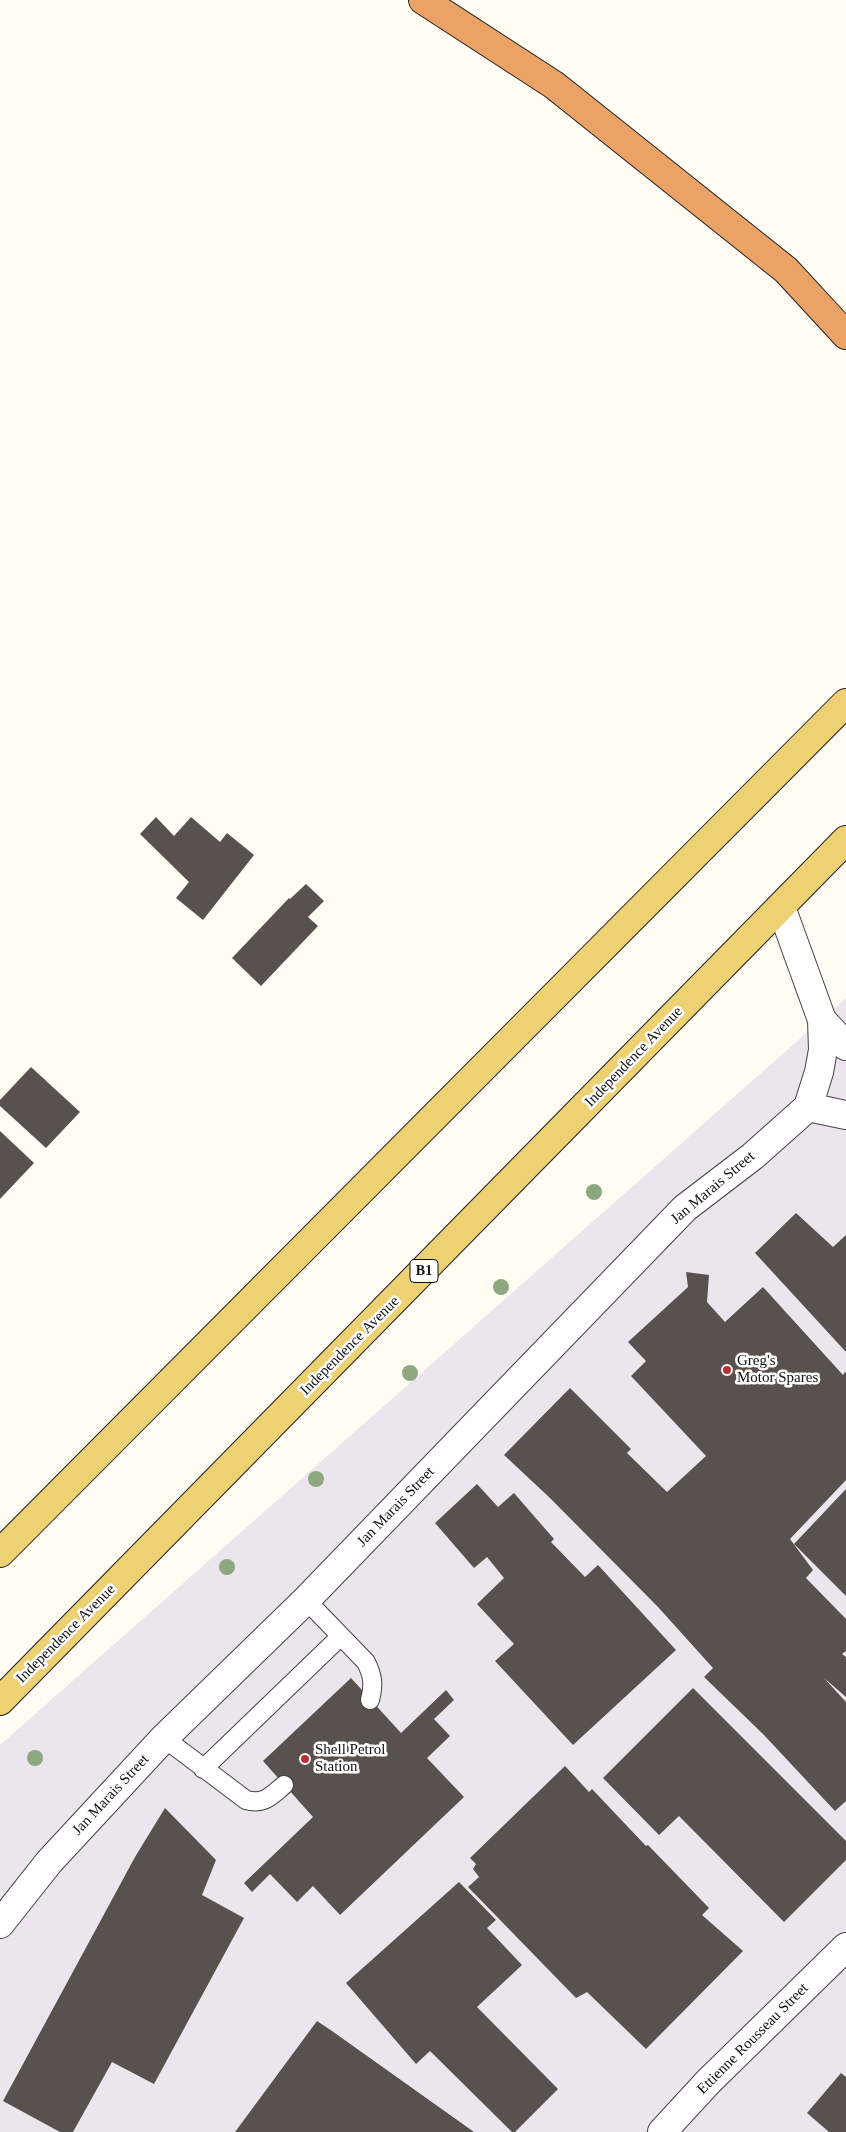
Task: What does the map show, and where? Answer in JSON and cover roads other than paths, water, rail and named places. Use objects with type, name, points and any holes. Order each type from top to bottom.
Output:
[{"type":"highway","points":[[423,0],[554,85],[786,270],[846,335]]},
{"type":"main road","points":[[0,1554],[846,702]]},
{"type":"main road","name":"Independence Avenue","points":[[0,1700],[846,840]]},
{"type":"street","points":[[781,907],[822,1020],[846,1046]]},
{"type":"street","name":"Jan Marais Street","points":[[0,1924],[49,1862],[164,1738],[306,1600],[685,1208],[753,1156],[808,1106],[819,1072],[823,1050],[822,1020]]},
{"type":"street","points":[[808,1106],[846,1115]]},
{"type":"street","name":"Ettienne Rousseau Street","points":[[662,2132],[708,2082],[846,1947]]},
{"type":"lane","points":[[306,1600],[366,1662],[372,1674],[374,1686],[370,1700]]},
{"type":"lane","points":[[203,1769],[340,1636]]},
{"type":"lane","points":[[164,1738],[246,1800],[257,1803],[267,1800],[284,1785]]},
{"type":"place","name":"Greg's Motor Spares","points":[[727,1370]]},
{"type":"place","name":"Shell Petrol Station","points":[[305,1759]]}]
